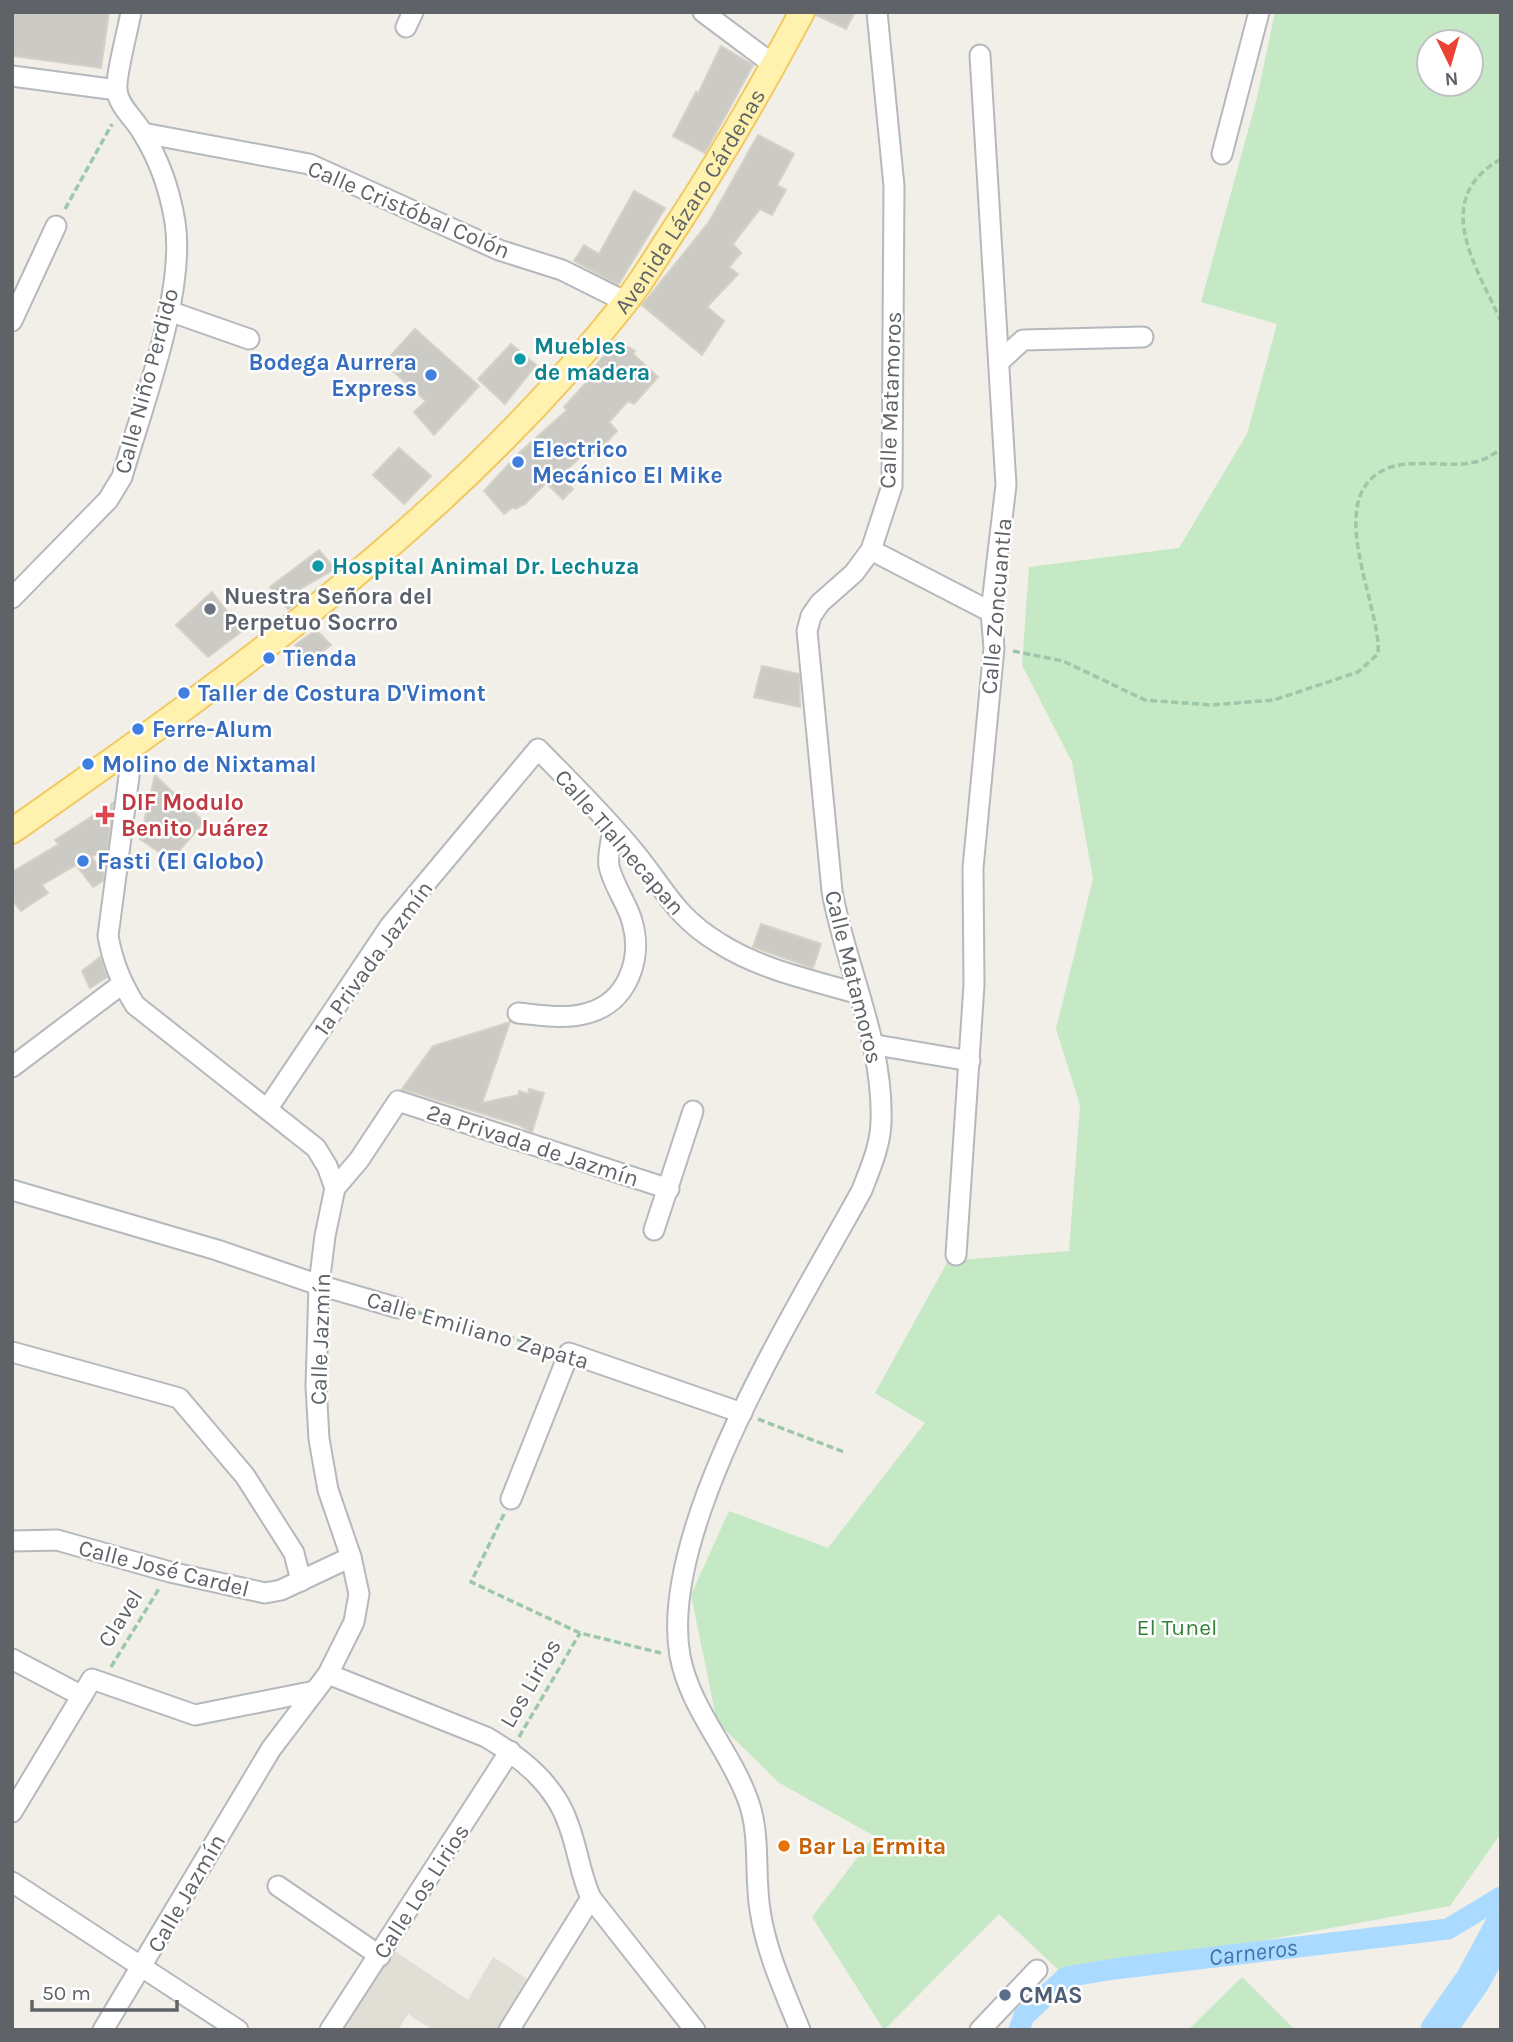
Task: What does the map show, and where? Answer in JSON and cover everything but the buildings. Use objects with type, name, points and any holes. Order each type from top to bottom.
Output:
[{"type":"main road","name":"Avenida Lázaro Cárdenas","points":[[12,831],[133,746],[363,571],[539,403],[626,302],[702,188],[802,12]]},
{"type":"street","points":[[12,76],[120,97],[131,12]]},
{"type":"street","points":[[703,12],[774,65]]},
{"type":"street","name":"Calle Matamoros","points":[[800,2030],[769,1955],[760,1908],[755,1833],[748,1800],[693,1695],[680,1658],[677,1617],[681,1579],[712,1483],[741,1413],[862,1190],[875,1156],[881,1124],[876,1045],[839,930],[832,891],[807,631],[811,616],[820,603],[853,573],[871,551],[892,486],[894,186],[877,12]]},
{"type":"street","points":[[1222,154],[1259,12]]},
{"type":"street","name":"Calle Zoncuantla","points":[[956,1255],[974,985],[973,869],[993,648],[991,612],[1006,485],[980,55]]},
{"type":"street","name":"Calle Niño Perdido","points":[[12,598],[108,500],[122,477],[169,312],[176,266],[176,225],[168,186],[143,132],[120,97]]},
{"type":"street","name":"Calle Cristóbal Colón","points":[[143,132],[309,164],[499,250],[562,270],[626,302]]},
{"type":"street","points":[[12,321],[56,226]]},
{"type":"street","points":[[169,312],[249,340]]},
{"type":"street","points":[[999,362],[1023,340],[1143,337]]},
{"type":"street","points":[[871,551],[991,612]]},
{"type":"street","points":[[133,746],[108,936],[113,964],[122,984],[135,1005],[316,1148],[335,1188]]},
{"type":"street","name":"Calle Tlalnecapan","points":[[538,749],[637,855],[674,909],[721,945],[774,969],[859,994]]},
{"type":"street","name":"1a Privada Jazmín","points":[[268,1108],[390,926],[538,749]]},
{"type":"street","points":[[518,1013],[554,1017],[589,1013],[613,1000],[630,979],[637,954],[633,922],[609,865],[613,828]]},
{"type":"street","points":[[12,1067],[122,984]]},
{"type":"street","points":[[876,1045],[970,1061]]},
{"type":"street","name":"2a Privada de Jazmín","points":[[335,1188],[359,1160],[398,1101],[669,1189]]},
{"type":"street","points":[[654,1230],[693,1111]]},
{"type":"street","name":"Calle Jazmín","points":[[103,2030],[271,1749],[328,1674],[354,1622],[359,1594],[351,1557],[328,1490],[319,1439],[316,1386],[319,1285],[335,1188]]},
{"type":"street","name":"Calle Emiliano Zapata","points":[[12,1190],[217,1250],[319,1285],[398,1308]]},
{"type":"street","points":[[12,1353],[179,1398],[245,1476],[294,1553],[301,1581]]},
{"type":"street","points":[[511,1499],[569,1353]]},
{"type":"street","name":"Calle Emiliano Zapata","points":[[569,1353],[741,1413]]},
{"type":"street","name":"Calle José Cardel","points":[[12,1541],[57,1540],[170,1572],[265,1593],[301,1581],[351,1557]]},
{"type":"street","points":[[12,1659],[91,1686],[195,1715],[315,1691]]},
{"type":"street","points":[[328,1674],[486,1737],[510,1751],[559,1800],[570,1827],[580,1874],[591,1898],[695,2030]]},
{"type":"street","points":[[12,1812],[91,1686]]},
{"type":"street","name":"Calle Los Lirios","points":[[330,2030],[510,1751]]},
{"type":"street","points":[[12,1882],[238,2030]]},
{"type":"street","points":[[278,1886],[380,1956]]},
{"type":"street","points":[[509,2030],[591,1898]]},
{"type":"street","points":[[980,2030],[1037,1970]]},
{"type":"path","points":[[56,226],[120,97]]},
{"type":"path","points":[[1501,159],[1479,171],[1462,207],[1465,245],[1501,321]]},
{"type":"path","points":[[993,648],[1063,661],[1145,700],[1211,705],[1274,700],[1358,672],[1378,654],[1380,635],[1357,554],[1356,509],[1367,485],[1390,468],[1480,461],[1501,449]]},
{"type":"path","name":"Calle Emiliano Zapata","points":[[398,1308],[569,1353]]},
{"type":"path","points":[[741,1413],[844,1452]]},
{"type":"path","name":"Los Lirios","points":[[511,1499],[471,1582],[580,1633],[680,1658]]},
{"type":"path","name":"Clavel","points":[[91,1686],[170,1572]]},
{"type":"path","name":"Los Lirios","points":[[510,1751],[580,1633]]},
{"type":"shaded area","points":[[393,1950],[468,2000],[493,1957],[529,1980],[498,2030],[433,2030],[408,2014],[398,2030],[341,2030]]},
{"type":"green space","name":"El Tunel","points":[[1275,12],[1501,12],[1501,1833],[1450,1906],[1066,1977],[999,1914],[884,2030],[812,1917],[874,1836],[778,1782],[717,1722],[691,1595],[729,1511],[828,1548],[925,1423],[875,1393],[948,1261],[1069,1251],[1080,1105],[1056,1029],[1093,879],[1072,762],[1022,665],[1029,567],[1179,548],[1247,434],[1277,324],[1201,302],[1257,98]]},
{"type":"green space","points":[[1242,1977],[1295,2030],[1188,2030]]},
{"type":"waterway","name":"Carneros","points":[[1019,2030],[1024,2016],[1066,1977],[1448,1929],[1501,1897]]},
{"type":"waterway","name":"Carneros","points":[[1438,2030],[1473,1980],[1501,1928]]},
{"type":"place","name":"Muebles de madera","points":[[520,359]]},
{"type":"place","name":"Bodega Aurrera Express","points":[[431,375]]},
{"type":"place","name":"Electrico Mecánico El Mike","points":[[518,462]]},
{"type":"place","name":"Hospital Animal Dr. Lechuza","points":[[318,566]]},
{"type":"place","name":"Nuestra Señora del Perpetuo Socrro","points":[[210,609]]},
{"type":"place","name":"Tienda","points":[[269,658]]},
{"type":"place","name":"Taller de Costura D'Vimont","points":[[184,693]]},
{"type":"place","name":"Ferre-Alum","points":[[138,729]]},
{"type":"place","name":"Molino de Nixtamal","points":[[88,764]]},
{"type":"place","name":"DIF Modulo Benito Juárez","points":[[105,815]]},
{"type":"place","name":"Fasti (El Globo)","points":[[83,861]]},
{"type":"place","name":"Bar La Ermita","points":[[784,1846]]},
{"type":"place","name":"CMAS","points":[[1005,1995]]}]
